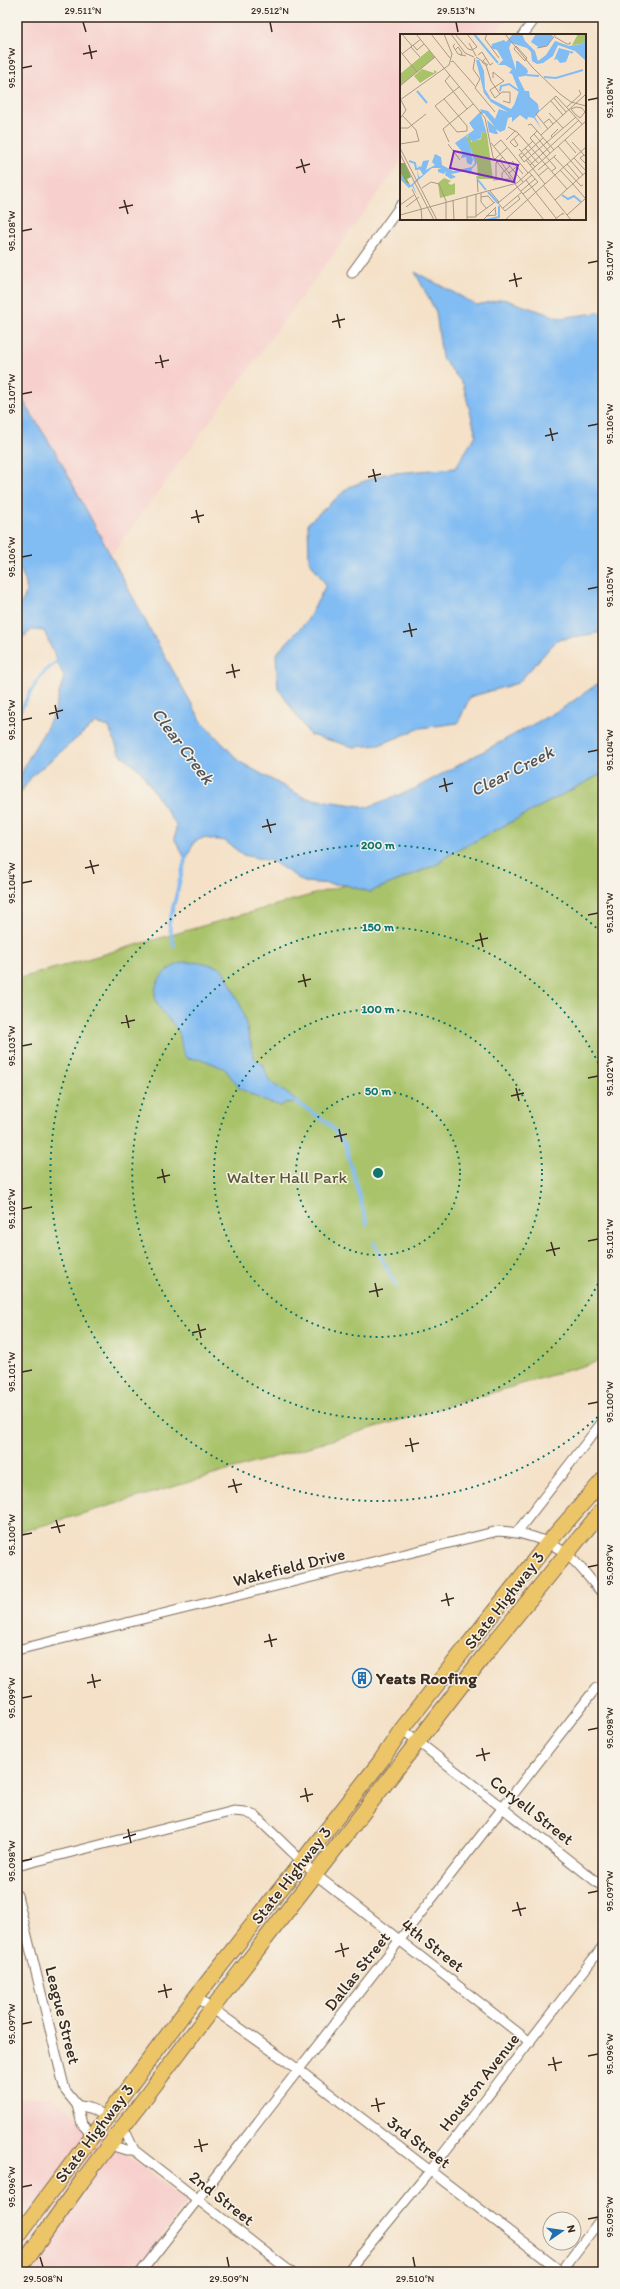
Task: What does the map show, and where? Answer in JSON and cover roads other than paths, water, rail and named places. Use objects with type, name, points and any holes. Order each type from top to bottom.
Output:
[{"type":"main road","name":"State Highway 3","points":[[17,2237],[196,1997],[380,1762],[402,1729],[548,1543],[603,1480]]},
{"type":"main road","name":"State Highway 3","points":[[17,2272],[211,2008],[395,1773],[418,1740],[603,1508]]},
{"type":"street","points":[[524,34],[536,17]]},
{"type":"street","points":[[352,273],[400,206]]},
{"type":"street","points":[[517,1532],[603,1421]]},
{"type":"street","name":"Wakefield Drive","points":[[17,1650],[498,1531],[517,1532],[548,1543],[566,1553],[603,1594]]},
{"type":"street","name":"Dallas Street","points":[[141,2272],[596,1688]]},
{"type":"street","name":"Coryell Street","points":[[402,1729],[418,1740],[603,1887]]},
{"type":"street","name":"4th Street","points":[[17,1866],[234,1811],[245,1812],[255,1816],[316,1875],[530,2042]]},
{"type":"street","name":"League Street","points":[[17,1895],[65,2090],[77,2105],[82,2124],[93,2136]]},
{"type":"street","name":"Houston Avenue","points":[[347,2272],[430,2171],[603,1946]]},
{"type":"street","name":"3rd Street","points":[[196,1997],[299,2070],[561,2272]]},
{"type":"street","points":[[77,2105],[93,2110],[107,2117]]},
{"type":"street","name":"2nd Street","points":[[121,2130],[127,2135],[134,2150],[291,2272]]},
{"type":"street","name":"2nd Street","points":[[110,2145],[126,2150],[134,2150]]},
{"type":"street","points":[[561,2272],[603,2216]]},
{"type":"water","points":[[415,272],[477,305],[503,299],[560,318],[603,312],[603,632],[557,640],[518,683],[470,697],[458,723],[421,728],[379,745],[354,747],[310,735],[278,688],[276,654],[307,621],[326,585],[309,560],[308,523],[349,487],[384,474],[455,468],[476,435],[463,384],[442,358],[436,312]]},
{"type":"water","name":"Clear Creek","points":[[17,391],[56,453],[159,646],[202,722],[240,762],[305,798],[368,807],[414,789],[563,708],[603,680],[603,773],[447,856],[438,864],[370,892],[346,885],[304,882],[272,861],[243,855],[225,841],[203,838],[194,842],[186,860],[175,840],[176,825],[140,770],[119,753],[109,727],[95,723],[32,776],[17,798],[20,778],[28,759],[51,720],[64,677],[44,631],[32,630],[17,642],[17,607],[25,596],[26,585],[17,563]]},
{"type":"water","points":[[185,962],[205,963],[221,968],[226,974],[242,1009],[254,1057],[264,1067],[269,1081],[299,1102],[285,1103],[281,1106],[264,1101],[239,1088],[225,1069],[204,1060],[186,1058],[178,1031],[159,1007],[155,991],[160,978],[165,973],[178,964]]},
{"type":"waterway","points":[[17,715],[46,670],[61,660]]},
{"type":"waterway","points":[[174,946],[169,924],[186,856]]},
{"type":"waterway","points":[[295,1101],[328,1123],[345,1144],[367,1224]]},
{"type":"waterway","points":[[374,1243],[396,1286]]},
{"type":"place","name":"Yeats Roofing","points":[[362,1678]]},
{"type":"park label","name":"Walter Hall Park","points":[[287,1177]]}]
